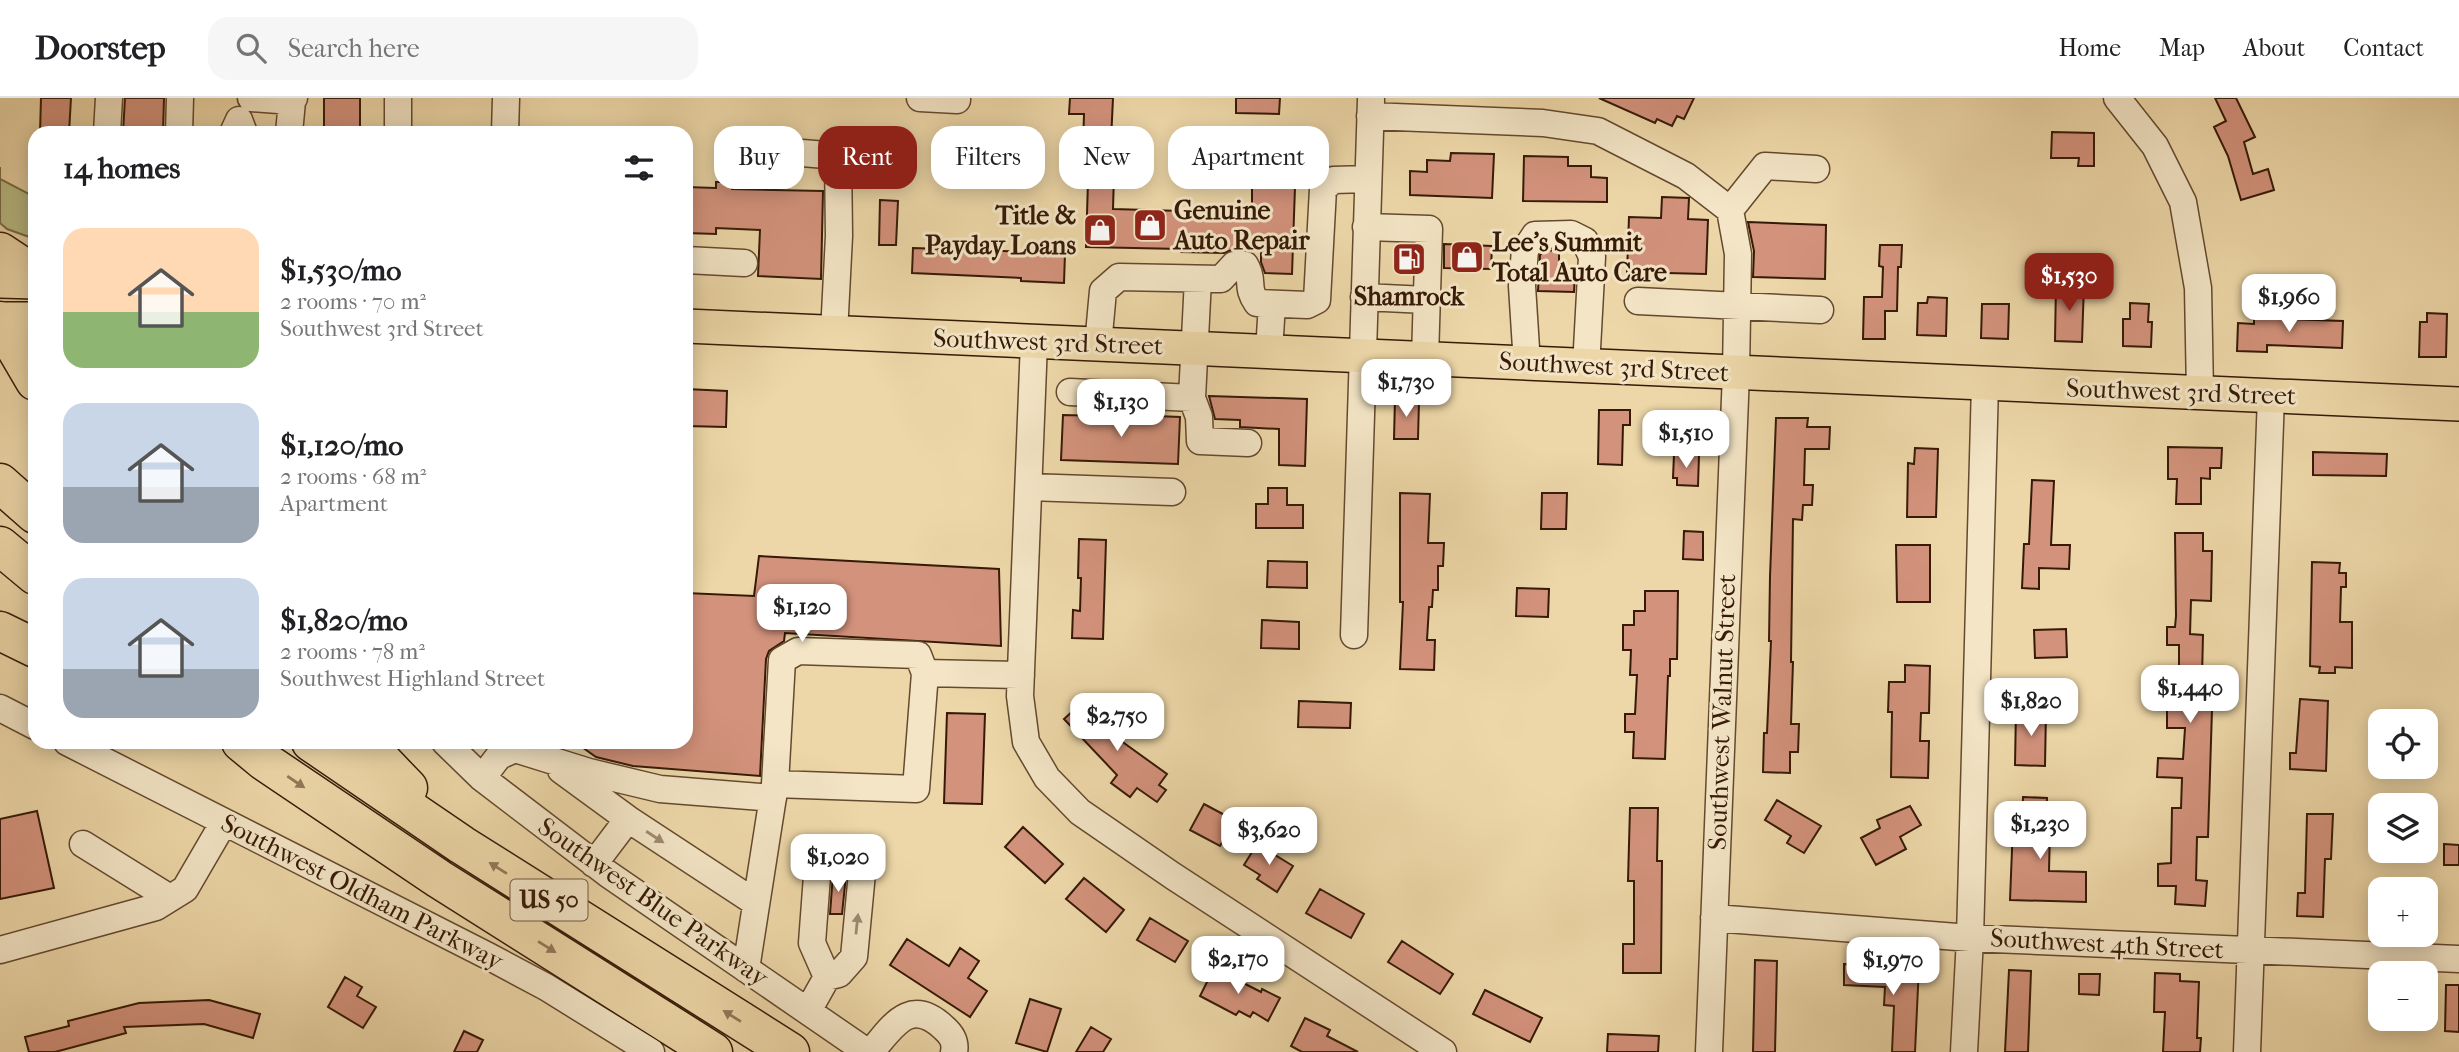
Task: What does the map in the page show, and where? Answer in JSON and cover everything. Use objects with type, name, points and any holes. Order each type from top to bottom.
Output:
[{"type":"highway","points":[[0,252],[28,270]]},
{"type":"highway","points":[[0,320],[28,369]]},
{"type":"highway","points":[[0,483],[28,508]]},
{"type":"highway","points":[[0,546],[28,569]]},
{"type":"highway","points":[[0,631],[28,645]]},
{"type":"highway","name":"US 50","points":[[321,749],[462,845],[790,1052]]},
{"type":"highway","points":[[371,749],[462,845]]},
{"type":"highway","name":"US 50","points":[[252,752],[439,878],[713,1052]]},
{"type":"main road","points":[[0,281],[28,282]]},
{"type":"main road","points":[[0,320],[28,319]]},
{"type":"main road","name":"Southwest 3rd Street","points":[[693,326],[2459,404]]},
{"type":"street","points":[[107,126],[108,98]]},
{"type":"street","points":[[179,126],[180,98]]},
{"type":"street","points":[[398,98],[398,126]]},
{"type":"street","points":[[505,126],[506,98]]},
{"type":"street","points":[[920,98],[957,98]]},
{"type":"street","points":[[2117,98],[2155,146],[2183,202],[2198,288],[2200,393]]},
{"type":"street","points":[[241,116],[293,100],[290,126]]},
{"type":"street","points":[[1354,635],[1370,107],[1543,123],[1598,131],[1685,176],[1730,210],[1765,166],[1816,169]]},
{"type":"street","points":[[804,153],[838,156],[839,236],[834,333]]},
{"type":"street","points":[[1098,345],[1103,291],[1119,277],[1221,279],[1234,265],[1245,265],[1250,273],[1250,293],[1257,303],[1307,305],[1317,300],[1323,189],[1333,180],[1368,179]]},
{"type":"street","name":"Southwest Walnut Street","points":[[1709,1052],[1736,373],[1738,254],[1730,210]]},
{"type":"street","points":[[1366,227],[1429,229],[1424,358]]},
{"type":"street","points":[[1527,364],[1522,286],[1525,250],[1535,235],[1571,234],[1585,241],[1592,257],[1586,367]]},
{"type":"street","points":[[693,260],[744,263]]},
{"type":"street","points":[[1198,279],[1192,398],[1199,417],[1200,441],[1248,443]]},
{"type":"street","points":[[1364,297],[1427,292]]},
{"type":"street","points":[[1639,301],[1820,310]]},
{"type":"street","points":[[1269,352],[1272,304]]},
{"type":"street","points":[[1034,342],[1020,696],[1026,742],[1047,778],[1080,812],[1443,1052]]},
{"type":"street","points":[[1964,1052],[1970,938],[1985,384]]},
{"type":"street","points":[[1070,392],[1192,398]]},
{"type":"street","points":[[2247,1052],[2271,396]]},
{"type":"street","points":[[1029,487],[1172,492]]},
{"type":"street","points":[[518,749],[589,772],[660,789],[774,791],[916,789],[925,673],[918,655],[798,650],[782,660],[774,791],[746,969]]},
{"type":"street","points":[[925,673],[1021,675]]},
{"type":"street","points":[[0,708],[28,722]]},
{"type":"street","name":"Southwest Oldham Parkway","points":[[81,749],[546,987],[651,1052]]},
{"type":"street","name":"Southwest Blue Parkway","points":[[452,749],[482,778],[594,864],[869,1052]]},
{"type":"street","points":[[482,778],[499,756],[513,749]]},
{"type":"street","points":[[517,749],[558,768],[628,819],[756,903]]},
{"type":"street","points":[[594,864],[628,819]]},
{"type":"street","points":[[0,950],[156,906],[170,898],[185,889],[224,822]]},
{"type":"street","points":[[83,844],[170,898]]},
{"type":"street","name":"Southwest 4th Street","points":[[1714,918],[1970,938],[2459,959]]},
{"type":"street","points":[[808,1011],[827,977]]},
{"type":"street","points":[[869,1052],[898,1021],[921,1013],[930,1017],[952,1036],[954,1052]]},
{"type":"green space","points":[[0,179],[28,193],[28,236],[7,229],[0,223]]},
{"type":"building","points":[[41,98],[71,98],[69,126],[40,126]]},
{"type":"building","points":[[125,98],[164,98],[163,126],[123,126]]},
{"type":"building","points":[[324,98],[360,98],[360,126],[324,126]]},
{"type":"building","points":[[1070,98],[1113,98],[1112,126],[1084,126],[1084,114],[1069,114]]},
{"type":"building","points":[[1236,98],[1280,98],[1279,114],[1236,113]]},
{"type":"building","points":[[1599,98],[1694,98],[1684,119],[1677,116],[1672,126],[1657,119],[1655,123]]},
{"type":"building","points":[[2215,98],[2236,98],[2255,137],[2244,142],[2253,174],[2268,169],[2274,190],[2241,200],[2228,156],[2214,127],[2226,121]]},
{"type":"building","points":[[2052,132],[2094,133],[2094,166],[2078,166],[2079,158],[2051,158]]},
{"type":"building","points":[[1451,153],[1494,154],[1492,198],[1410,195],[1410,171],[1427,172],[1427,160],[1450,161]]},
{"type":"building","points":[[1524,156],[1568,157],[1568,166],[1591,166],[1591,177],[1607,178],[1607,202],[1523,201]]},
{"type":"building","points":[[693,187],[823,191],[821,279],[758,276],[760,230],[716,228],[716,234],[693,233]]},
{"type":"building","points":[[1088,189],[1114,189],[1113,209],[1252,213],[1252,189],[1295,189],[1292,274],[1265,273],[1261,251],[1234,249],[1224,253],[1181,252],[1181,249],[1086,247]]},
{"type":"building","points":[[1662,197],[1689,198],[1688,219],[1708,220],[1706,274],[1627,272],[1629,217],[1661,218]]},
{"type":"building","points":[[880,200],[898,201],[896,245],[879,245]]},
{"type":"building","points":[[1748,222],[1826,225],[1825,279],[1753,277],[1754,251]]},
{"type":"building","name":"Lee's Summit Total Auto Care","points":[[1444,244],[1492,246],[1491,269],[1444,268]]},
{"type":"building","points":[[1880,245],[1902,245],[1901,267],[1898,267],[1897,311],[1885,311],[1885,339],[1863,339],[1864,297],[1882,297],[1883,267],[1879,266]]},
{"type":"building","points":[[913,248],[1065,253],[1064,283],[1021,281],[1021,278],[912,273]]},
{"type":"building","points":[[1559,250],[1559,275],[1575,275],[1574,292],[1538,291],[1540,255],[1544,251]]},
{"type":"building","name":"Shamrock","points":[[1399,251],[1413,252],[1412,267],[1398,266]]},
{"type":"building","points":[[2056,284],[2084,284],[2082,342],[2055,341]]},
{"type":"building","points":[[1928,297],[1947,298],[1946,336],[1917,335],[1918,303],[1927,303]]},
{"type":"building","points":[[2130,303],[2149,304],[2148,322],[2152,322],[2151,347],[2123,346],[2123,319],[2130,319]]},
{"type":"building","points":[[1982,304],[2009,304],[2008,339],[1981,338]]},
{"type":"building","points":[[2427,313],[2447,314],[2446,357],[2419,357],[2420,322],[2427,322]]},
{"type":"building","points":[[2254,318],[2343,321],[2342,348],[2267,345],[2267,352],[2237,351],[2238,323],[2254,324]]},
{"type":"building","points":[[693,389],[727,391],[726,427],[693,426]]},
{"type":"building","points":[[1209,396],[1307,399],[1305,466],[1279,465],[1279,429],[1240,427],[1240,420],[1215,419]]},
{"type":"building","points":[[1395,399],[1419,400],[1418,439],[1394,439]]},
{"type":"building","points":[[1599,410],[1630,410],[1630,425],[1623,425],[1622,465],[1598,464]]},
{"type":"building","points":[[1063,415],[1180,417],[1178,464],[1061,460]]},
{"type":"building","points":[[1776,418],[1808,418],[1807,427],[1830,427],[1829,449],[1805,449],[1804,485],[1813,485],[1812,505],[1803,505],[1802,520],[1793,519],[1791,724],[1799,724],[1798,752],[1790,752],[1790,773],[1763,772],[1771,641],[1770,577]]},
{"type":"building","points":[[2168,447],[2222,448],[2221,468],[2210,468],[2210,479],[2201,478],[2201,504],[2176,504],[2177,479],[2168,479]]},
{"type":"building","points":[[1915,448],[1938,449],[1936,517],[1907,517],[1908,463],[1914,464]]},
{"type":"building","points":[[2313,452],[2387,454],[2386,476],[2313,475]]},
{"type":"building","points":[[1674,454],[1699,455],[1698,486],[1677,485],[1677,478],[1673,478]]},
{"type":"building","points":[[2032,480],[2054,481],[2051,545],[2070,545],[2069,569],[2039,568],[2039,589],[2022,588],[2024,544],[2029,544]]},
{"type":"building","points":[[1268,488],[1287,488],[1287,505],[1303,505],[1303,528],[1256,528],[1256,504],[1268,504]]},
{"type":"building","points":[[1400,493],[1430,494],[1428,543],[1444,543],[1443,566],[1438,566],[1438,590],[1433,590],[1432,607],[1429,607],[1427,640],[1435,640],[1434,670],[1400,669],[1403,602],[1400,602]]},
{"type":"building","points":[[1542,493],[1567,493],[1566,529],[1541,529]]},
{"type":"building","points":[[1684,531],[1703,532],[1703,560],[1683,559]]},
{"type":"building","points":[[2175,533],[2203,533],[2203,551],[2212,551],[2211,601],[2191,600],[2190,634],[2203,635],[2202,678],[2213,678],[2208,837],[2197,837],[2196,880],[2207,881],[2205,906],[2175,904],[2176,886],[2158,886],[2158,864],[2171,863],[2172,808],[2181,808],[2182,778],[2157,777],[2158,758],[2183,759],[2185,728],[2167,728],[2167,709],[2177,709],[2179,678],[2179,645],[2167,645],[2167,627],[2175,627],[2176,616]]},
{"type":"building","points":[[1079,539],[1106,540],[1103,639],[1072,638],[1073,610],[1080,611]]},
{"type":"building","points":[[1896,545],[1930,545],[1930,602],[1897,602]]},
{"type":"building","points":[[759,556],[999,569],[1001,646],[785,633],[784,641],[769,651],[766,659],[760,776],[633,766],[596,757],[585,749],[693,749],[693,593],[754,596]]},
{"type":"building","points":[[1268,561],[1307,562],[1307,588],[1267,587]]},
{"type":"building","points":[[2312,562],[2340,563],[2339,573],[2346,573],[2346,587],[2341,587],[2340,622],[2352,622],[2352,668],[2335,667],[2335,673],[2319,673],[2320,667],[2310,666]]},
{"type":"building","points":[[1517,588],[1549,589],[1548,617],[1516,616]]},
{"type":"building","points":[[1645,591],[1678,591],[1677,659],[1670,659],[1665,759],[1633,758],[1634,732],[1625,732],[1625,714],[1635,714],[1637,675],[1630,675],[1631,650],[1623,650],[1623,625],[1634,625],[1634,611],[1645,611]]},
{"type":"building","points":[[1262,620],[1299,622],[1299,649],[1261,648]]},
{"type":"building","points":[[2066,629],[2067,657],[2035,658],[2034,630]]},
{"type":"building","points":[[1905,665],[1930,666],[1929,713],[1921,713],[1920,741],[1929,741],[1928,778],[1891,777],[1892,712],[1888,712],[1889,682],[1905,682]]},
{"type":"building","points":[[2300,699],[2328,701],[2326,771],[2290,769],[2290,753],[2296,753]]},
{"type":"building","points":[[1085,700],[1097,714],[1103,708],[1116,722],[1110,728],[1124,743],[1167,774],[1159,785],[1166,790],[1157,802],[1137,788],[1130,797],[1111,783],[1117,775],[1064,719]]},
{"type":"building","points":[[1299,701],[1351,703],[1350,728],[1298,727]]},
{"type":"building","points":[[2016,709],[2046,710],[2045,766],[2015,765]]},
{"type":"building","points":[[947,713],[985,714],[982,804],[944,803]]},
{"type":"building","points":[[2023,797],[2047,798],[2046,829],[2050,829],[2049,871],[2086,872],[2086,902],[2010,900],[2013,825],[2022,826]]},
{"type":"building","points":[[1777,800],[1821,826],[1804,853],[1787,843],[1791,836],[1765,820]]},
{"type":"building","points":[[1204,804],[1234,820],[1220,846],[1190,830]]},
{"type":"building","points":[[1910,806],[1921,825],[1900,837],[1906,849],[1876,865],[1861,838],[1880,828],[1877,820]]},
{"type":"building","points":[[1630,808],[1658,808],[1657,861],[1662,861],[1661,973],[1623,973],[1623,944],[1634,944],[1634,881],[1628,881]]},
{"type":"building","points":[[37,811],[54,888],[0,899],[0,819]]},
{"type":"building","points":[[2307,814],[2333,814],[2331,859],[2325,859],[2323,917],[2297,916],[2298,893],[2305,893]]},
{"type":"building","points":[[1023,827],[1063,864],[1045,883],[1005,847]]},
{"type":"building","points":[[1257,844],[1293,866],[1277,892],[1257,879],[1260,875],[1244,865]]},
{"type":"building","points":[[2444,844],[2459,845],[2459,865],[2444,865]]},
{"type":"building","points":[[833,874],[846,875],[842,914],[830,914]]},
{"type":"building","points":[[1084,878],[1124,910],[1106,932],[1066,899]]},
{"type":"building","points":[[1320,889],[1364,914],[1351,938],[1306,913]]},
{"type":"building","points":[[1150,918],[1188,941],[1175,962],[1137,940]]},
{"type":"building","points":[[907,939],[949,966],[960,948],[979,961],[968,978],[987,991],[970,1017],[890,965]]},
{"type":"building","points":[[1402,941],[1453,974],[1440,994],[1388,962]]},
{"type":"building","points":[[1755,960],[1777,961],[1775,1052],[1753,1052]]},
{"type":"building","points":[[1844,964],[1919,966],[1915,1052],[1892,1052],[1894,1006],[1884,1005],[1885,987],[1844,985]]},
{"type":"building","points":[[1214,968],[1261,992],[1262,989],[1280,998],[1268,1021],[1253,1012],[1250,1017],[1239,1011],[1236,1015],[1200,996]]},
{"type":"building","points":[[2009,970],[2031,971],[2028,1052],[2005,1052]]},
{"type":"building","points":[[2155,973],[2180,974],[2180,981],[2199,982],[2197,1038],[2201,1038],[2200,1052],[2163,1052],[2165,1012],[2154,1012]]},
{"type":"building","points":[[2079,974],[2100,974],[2099,995],[2079,994]]},
{"type":"building","points":[[345,977],[362,987],[357,996],[376,1007],[363,1028],[328,1007]]},
{"type":"building","points":[[2446,985],[2459,985],[2459,1032],[2445,1031]]},
{"type":"building","points":[[1485,990],[1542,1018],[1530,1042],[1473,1014]]},
{"type":"building","points":[[1030,999],[1061,1009],[1047,1052],[1016,1043]]},
{"type":"building","points":[[209,1000],[260,1014],[253,1038],[204,1024],[124,1027],[126,1033],[55,1052],[29,1052],[25,1037],[69,1026],[68,1021],[139,1003]]},
{"type":"building","points":[[1305,1018],[1330,1030],[1327,1036],[1358,1052],[1302,1052],[1291,1046]]},
{"type":"building","points":[[1091,1027],[1111,1039],[1103,1052],[1076,1052]]},
{"type":"building","points":[[464,1031],[483,1040],[477,1052],[454,1052]]},
{"type":"building","points":[[1608,1034],[1659,1036],[1658,1052],[1607,1052]]},
{"type":"place","name":"Genuine Auto Repair","points":[[1150,225]]},
{"type":"place","name":"Title & Payday Loans","points":[[1100,230]]},
{"type":"place","name":"Lee's Summit Total Auto Care","points":[[1467,257]]},
{"type":"place","name":"Shamrock","points":[[1409,259]]}]
